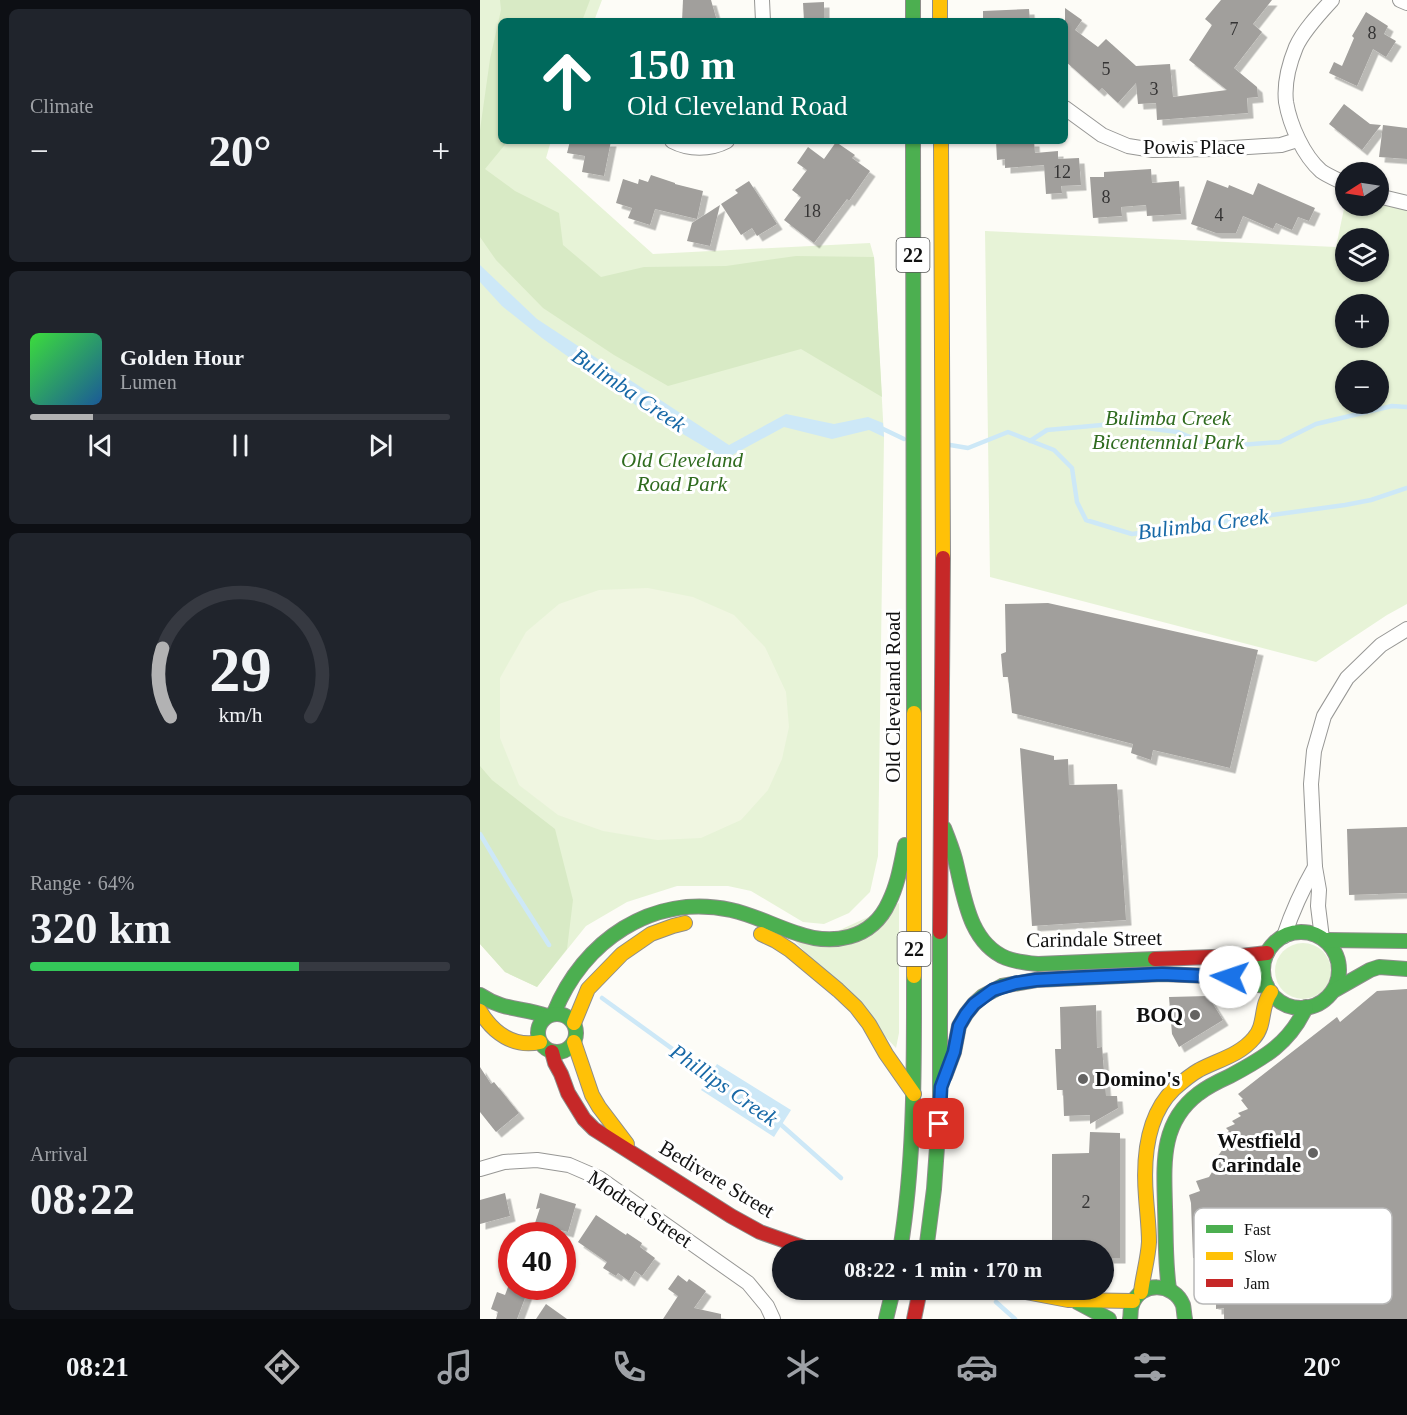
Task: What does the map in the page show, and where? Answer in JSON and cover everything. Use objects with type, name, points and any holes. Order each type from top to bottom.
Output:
[{"type":"main road","points":[[913,0],[913,18]]},
{"type":"main road","points":[[940,0],[940,18]]},
{"type":"main road","name":"Old Cleveland Road","points":[[902,1240],[909,1191],[914,1094],[913,144]]},
{"type":"main road","name":"22","points":[[928,1240],[937,1161],[941,1087],[941,144]]},
{"type":"main road","points":[[480,995],[497,1005],[521,1010],[550,1014],[560,1013],[566,1015],[574,1023],[576,1029],[574,1042],[565,1051],[552,1052],[543,1046],[538,1036],[539,1024],[550,1014],[572,977],[596,949],[632,923],[659,912],[703,906],[727,909],[817,940],[840,940],[863,931],[882,914],[892,895],[915,804]]},
{"type":"main road","name":"Carindale Street","points":[[942,821],[975,930],[984,942],[1005,957],[1027,964],[1038,964],[1241,957],[1267,953]]},
{"type":"main road","points":[[574,1023],[590,987],[627,949],[664,928],[697,922]]},
{"type":"main road","points":[[745,928],[776,941],[790,950],[838,990],[869,1024],[886,1054],[914,1094]]},
{"type":"main road","points":[[1407,941],[1324,939],[1313,934],[1294,932],[1274,943],[1267,953],[1264,975],[1269,989],[1278,999],[1296,1007],[1306,1007],[1319,1003],[1333,991],[1371,970],[1407,969]]},
{"type":"main road","points":[[1324,939],[1338,962],[1337,982],[1333,991]]},
{"type":"main road","name":"Carindale Street","points":[[941,1087],[954,1052],[959,1026],[966,1014],[983,996],[1002,986],[1036,980],[1162,974],[1230,977],[1269,989]]},
{"type":"main road","points":[[1130,1319],[1130,1309],[1137,1296],[1148,1254],[1145,1155],[1154,1120],[1171,1092],[1191,1074],[1241,1050],[1251,1042],[1261,1027],[1269,989]]},
{"type":"main road","points":[[1169,1289],[1165,1266],[1164,1169],[1167,1140],[1171,1128],[1177,1116],[1201,1091],[1260,1060],[1285,1040],[1296,1027],[1306,1007]]},
{"type":"main road","points":[[480,1011],[491,1027],[510,1040],[528,1045],[540,1042]]},
{"type":"main road","name":"Bedivere Street","points":[[574,1042],[592,1095],[634,1153]]},
{"type":"main road","name":"Bedivere Street","points":[[552,1052],[568,1094],[584,1119],[594,1129],[731,1216],[760,1232],[783,1240]]},
{"type":"main road","points":[[1114,1299],[1137,1296],[1155,1287],[1162,1287],[1177,1294],[1183,1302],[1186,1311],[1185,1319]]},
{"type":"main road","points":[[886,1319],[890,1300]]},
{"type":"main road","points":[[914,1319],[918,1300]]},
{"type":"main road","points":[[1074,1300],[1108,1319]]},
{"type":"street","points":[[762,0],[763,18]]},
{"type":"street","points":[[1332,0],[1313,21],[1296,46],[1287,75],[1286,101],[1297,140],[1322,171],[1335,178]]},
{"type":"street","points":[[1400,0],[1407,3]]},
{"type":"street","name":"Powis Place","points":[[1068,110],[1102,135],[1128,146],[1153,150],[1281,145],[1297,140]]},
{"type":"street","points":[[681,144],[706,148],[722,144]]},
{"type":"street","points":[[1389,199],[1407,203]]},
{"type":"street","points":[[1324,939],[1318,906],[1319,890],[1315,867],[1311,784],[1314,750],[1324,716],[1347,678],[1381,645],[1407,628]]},
{"type":"street","points":[[1284,936],[1304,885],[1315,867]]},
{"type":"street","name":"Modred Street","points":[[480,1169],[504,1162],[537,1160],[569,1165],[599,1178],[748,1284],[767,1306],[772,1319]]},
{"type":"green space","name":"Old Cleveland Road Park","points":[[480,0],[602,0],[595,18],[498,18],[498,144],[550,144],[546,158],[653,254],[870,243],[874,257],[884,437],[878,856],[870,892],[849,913],[824,924],[803,922],[751,891],[728,886],[677,886],[627,902],[586,926],[537,987],[505,972],[480,944]]},
{"type":"green space","points":[[500,0],[590,0],[583,18],[499,18]]},
{"type":"green space","points":[[498,23],[498,144],[506,144],[485,169],[515,191],[559,213],[563,245],[601,277],[644,267],[726,266],[796,256],[874,257],[882,397],[801,349],[668,386],[614,355],[543,308],[496,260],[480,237],[480,130],[490,59]]},
{"type":"green space","name":"Bulimba Creek Bicentennial Park","points":[[1389,198],[1407,203],[1407,604],[1316,662],[990,577],[985,231],[1335,247],[1335,282],[1389,282],[1389,228],[1340,228],[1342,216],[1389,216]]},
{"type":"green space","points":[[648,588],[693,597],[734,615],[765,647],[786,692],[789,727],[782,759],[768,790],[741,820],[701,838],[657,840],[603,831],[558,815],[519,785],[500,738],[500,678],[526,632],[559,604],[599,590]]},
{"type":"green space","points":[[480,766],[492,780],[555,829],[573,900],[567,949],[537,987],[505,972],[480,944]]},
{"type":"green space","points":[[899,903],[899,1033],[896,1048],[789,935],[809,944]]},
{"type":"green space","points":[[1303,943],[1314,945],[1323,951],[1329,960],[1331,971],[1329,982],[1323,991],[1314,997],[1303,999],[1292,997],[1283,991],[1277,982],[1275,971],[1277,960],[1283,951],[1292,945]]},
{"type":"water","points":[[480,265],[537,319],[729,445],[786,414],[834,424],[868,417],[883,423],[884,437],[869,430],[832,439],[784,427],[725,459],[644,411],[542,338],[502,306],[480,282]]},
{"type":"water","points":[[717,1064],[791,1110],[774,1137],[701,1090]]},
{"type":"building","points":[[683,0],[711,0],[716,18],[682,18]]},
{"type":"building","points":[[1221,0],[1272,0],[1253,24],[1262,32],[1234,68],[1257,87],[1258,97],[1247,98],[1248,113],[1157,120],[1156,103],[1138,104],[1136,83],[1118,103],[1102,88],[1099,91],[1068,64],[1068,18],[1065,18],[1065,8],[1082,20],[1075,30],[1098,47],[1106,39],[1136,66],[1170,64],[1173,97],[1227,90],[1189,60],[1212,25],[1205,19]]},
{"type":"building","points":[[824,2],[824,18],[804,18],[803,3]]},
{"type":"building","points":[[1029,9],[1030,18],[983,18],[983,11]]},
{"type":"building","points":[[1366,12],[1388,26],[1384,34],[1396,41],[1386,57],[1373,49],[1357,86],[1329,73],[1334,62],[1342,66],[1354,38],[1352,36]]},
{"type":"building","points":[[1344,104],[1370,124],[1381,125],[1362,150],[1329,124]]},
{"type":"building","points":[[1383,125],[1407,128],[1407,159],[1379,157]]},
{"type":"building","points":[[569,144],[610,144],[604,176],[582,172],[585,156],[567,153]]},
{"type":"building","points":[[835,144],[839,144],[855,155],[852,158],[870,171],[849,201],[847,199],[814,243],[784,220],[801,197],[792,190],[807,170],[797,163],[808,147],[824,159]]},
{"type":"building","points":[[996,144],[1034,144],[1035,153],[1058,151],[1058,159],[1079,158],[1081,185],[1061,186],[1062,193],[1046,194],[1044,165],[1005,168],[1005,159],[997,160]]},
{"type":"building","points":[[1151,169],[1152,183],[1179,181],[1181,214],[1147,216],[1146,205],[1121,207],[1122,216],[1093,218],[1090,177],[1104,177],[1104,172]]},
{"type":"building","points":[[651,175],[703,191],[697,219],[655,209],[650,225],[628,218],[632,208],[616,203],[623,179],[638,184],[639,179],[648,182]]},
{"type":"building","points":[[1207,180],[1228,188],[1229,185],[1253,195],[1258,183],[1315,208],[1309,221],[1298,217],[1292,230],[1276,223],[1273,229],[1243,216],[1236,233],[1216,233],[1191,224]]},
{"type":"building","points":[[749,181],[777,224],[757,236],[752,228],[741,235],[721,204],[738,193],[735,190]]},
{"type":"building","points":[[720,205],[710,246],[687,241],[692,223]]},
{"type":"building","points":[[1048,603],[1258,650],[1230,768],[1153,750],[1151,760],[1131,753],[1133,744],[1012,713],[1008,677],[1003,677],[1001,654],[1006,652],[1005,604]]},
{"type":"building","points":[[1020,748],[1054,756],[1054,760],[1068,759],[1069,785],[1117,784],[1126,920],[1032,926]]},
{"type":"building","points":[[1407,827],[1407,893],[1349,895],[1347,829]]},
{"type":"building","name":"Westfield Carindale","points":[[1407,989],[1407,1319],[1224,1319],[1224,1308],[1216,1309],[1216,1304],[1392,1304],[1392,1208],[1194,1208],[1193,1258],[1189,1195],[1200,1191],[1196,1181],[1209,1177],[1220,1159],[1217,1157],[1223,1149],[1219,1146],[1225,1140],[1221,1138],[1229,1131],[1226,1128],[1235,1124],[1232,1121],[1241,1116],[1238,1113],[1248,1109],[1238,1094],[1337,1017],[1340,1022],[1377,991]]},
{"type":"building","points":[[1208,996],[1223,1020],[1179,1047],[1172,1034],[1169,997]]},
{"type":"building","points":[[1096,1005],[1097,1048],[1102,1047],[1106,1096],[1117,1096],[1118,1108],[1090,1124],[1090,1115],[1064,1116],[1063,1090],[1057,1090],[1055,1049],[1061,1049],[1060,1007]]},
{"type":"building","points":[[480,1067],[491,1084],[494,1082],[519,1113],[496,1132],[480,1112]]},
{"type":"building","points":[[1090,1132],[1120,1133],[1120,1258],[1114,1258],[1114,1240],[1052,1240],[1052,1154],[1089,1153]]},
{"type":"building","points":[[505,1193],[510,1216],[480,1224],[480,1200]]},
{"type":"building","points":[[540,1193],[576,1204],[571,1222],[535,1222],[540,1208],[536,1209]]},
{"type":"building","points":[[596,1215],[642,1243],[640,1247],[655,1258],[642,1276],[635,1271],[629,1281],[618,1273],[616,1276],[603,1268],[607,1262],[578,1242]]},
{"type":"building","points":[[678,1275],[687,1282],[689,1279],[706,1291],[694,1308],[721,1314],[721,1319],[663,1319],[678,1296],[668,1289]]},
{"type":"building","points":[[497,1292],[498,1300],[524,1300],[517,1319],[496,1319],[498,1312],[491,1309]]},
{"type":"building","points":[[546,1304],[567,1319],[536,1319]]},
{"type":"waterway","points":[[1030,441],[1047,430],[1113,424],[1178,432],[1214,447],[1280,442],[1316,424],[1392,406],[1407,407]]},
{"type":"waterway","name":"Bulimba Creek","points":[[879,427],[904,439]]},
{"type":"waterway","name":"Bulimba Creek","points":[[950,445],[968,448],[1008,432],[1054,450],[1072,468],[1077,502],[1086,520],[1132,534],[1345,505],[1371,500],[1407,488]]},
{"type":"waterway","name":"Phillips Creek","points":[[480,834],[549,945]]},
{"type":"waterway","name":"Phillips Creek","points":[[602,998],[714,1079]]},
{"type":"waterway","name":"Phillips Creek","points":[[778,1122],[841,1178]]},
{"type":"waterway","name":"Phillips Creek","points":[[996,1302],[1015,1319]]},
{"type":"traffic: fast","points":[[913,0],[913,18]]},
{"type":"traffic: fast","points":[[913,144],[914,713]]},
{"type":"traffic: fast","points":[[944,828],[954,855],[970,916],[983,941],[993,951],[1006,958],[1038,964],[1155,959]]},
{"type":"traffic: fast","points":[[554,1013],[567,987],[583,964],[602,944],[624,928],[648,916],[674,909],[702,907],[731,910],[796,933],[823,939],[850,937],[862,932],[882,915],[889,902],[897,881],[905,845]]},
{"type":"traffic: fast","points":[[927,1240],[934,1189],[940,1105],[940,932]]},
{"type":"traffic: fast","points":[[1301,932],[1315,935],[1328,943],[1336,956],[1339,970],[1336,984],[1328,997],[1315,1005],[1301,1008],[1287,1005],[1274,997],[1266,984],[1263,970],[1266,956],[1274,943],[1287,935],[1301,932]]},
{"type":"traffic: fast","points":[[1326,940],[1407,941]]},
{"type":"traffic: fast","points":[[1333,991],[1379,967],[1407,969]]},
{"type":"traffic: fast","points":[[945,1076],[954,1052],[959,1026],[966,1014],[983,996],[1002,986],[1036,980],[1163,974],[1230,977],[1250,984],[1267,986]]},
{"type":"traffic: fast","points":[[902,1240],[911,1148],[914,976]]},
{"type":"traffic: fast","points":[[480,995],[497,1004],[547,1016]]},
{"type":"traffic: fast","points":[[1169,1289],[1164,1175],[1167,1145],[1177,1118],[1186,1105],[1202,1091],[1254,1063],[1275,1048],[1300,1020],[1306,1007]]},
{"type":"traffic: fast","points":[[557,1014],[571,1019],[576,1033],[571,1047],[557,1052],[543,1047],[538,1033],[543,1019],[557,1014]]},
{"type":"traffic: fast","points":[[1130,1319],[1131,1307],[1136,1297],[1149,1288],[1157,1287],[1179,1297],[1185,1319]]},
{"type":"traffic: fast","points":[[886,1319],[891,1300]]},
{"type":"traffic: fast","points":[[1077,1302],[1109,1319]]},
{"type":"traffic: slow","points":[[940,0],[940,18]]},
{"type":"traffic: slow","points":[[941,144],[943,558]]},
{"type":"traffic: slow","points":[[914,713],[914,976]]},
{"type":"traffic: slow","points":[[574,1023],[588,989],[622,954],[651,934],[685,923]]},
{"type":"traffic: slow","points":[[761,934],[790,950],[856,1007],[914,1094]]},
{"type":"traffic: slow","points":[[1141,1292],[1149,1242],[1145,1183],[1146,1154],[1148,1139],[1157,1112],[1174,1089],[1186,1079],[1199,1070],[1235,1053],[1254,1038],[1258,1033],[1265,1003],[1271,992]]},
{"type":"traffic: slow","points":[[480,1011],[491,1026],[505,1037],[521,1043],[540,1042]]},
{"type":"traffic: slow","points":[[574,1042],[592,1095],[627,1144]]},
{"type":"traffic: slow","points":[[1068,1300],[1133,1301]]},
{"type":"traffic: jam","points":[[940,932],[943,558]]},
{"type":"traffic: jam","points":[[1155,959],[1267,953]]},
{"type":"traffic: jam","points":[[552,1052],[568,1093],[584,1119],[594,1129],[731,1216],[760,1232],[783,1240]]},
{"type":"traffic: jam","points":[[914,1319],[918,1300]]},
{"type":"place","name":"BOQ","points":[[1195,1015]]},
{"type":"place","name":"Domino's","points":[[1083,1079]]},
{"type":"place","name":"Westfield Carindale","points":[[1313,1153]]},
{"type":"route","points":[[939,1124],[941,1087],[954,1052],[959,1026],[974,1004],[993,990],[1002,986],[1036,980],[1162,974],[1230,977]]}]
